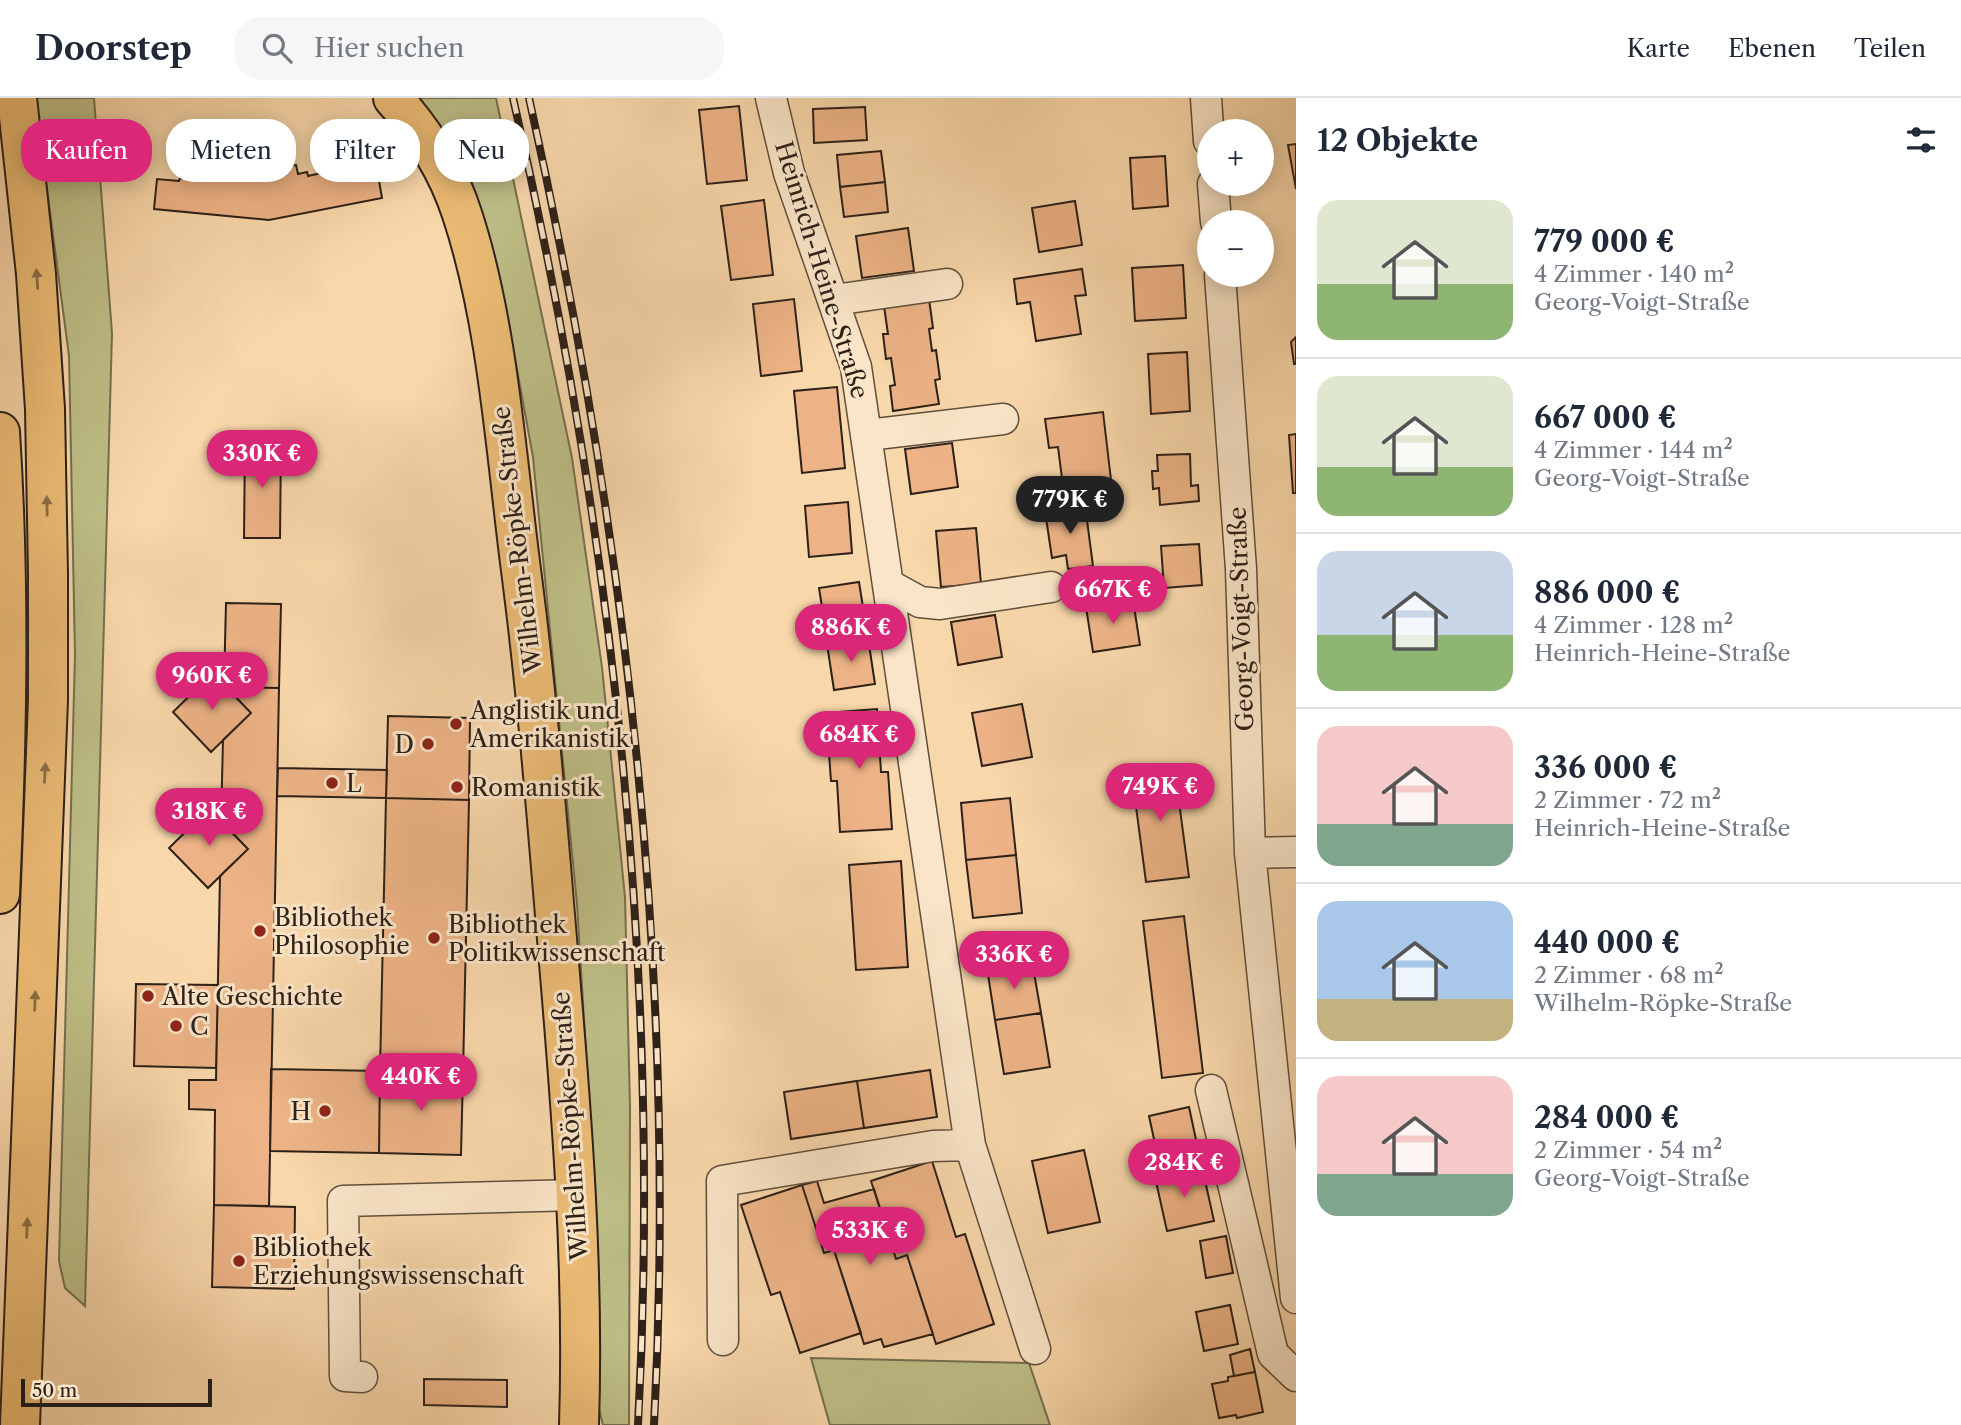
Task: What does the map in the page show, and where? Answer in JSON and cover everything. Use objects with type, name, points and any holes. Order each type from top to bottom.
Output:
[{"type":"main road","points":[[17,98],[36,274],[45,409],[48,575],[48,700],[20,1425]]},
{"type":"main road","name":"Wilhelm-Röpke-Straße","points":[[393,98],[429,143],[456,198],[480,276],[489,329],[531,646],[557,934],[578,1195],[579,1425]]},
{"type":"main road","points":[[0,432],[5,513],[6,748],[0,894]]},
{"type":"main road","points":[[11,1425],[24,1296]]},
{"type":"street","name":"Heinrich-Heine-Straße","points":[[771,98],[789,173],[856,367],[970,1144],[1035,1349]]},
{"type":"street","points":[[1206,98],[1207,119]]},
{"type":"street","points":[[834,300],[947,284]]},
{"type":"street","name":"Georg-Voigt-Straße","points":[[1221,287],[1241,569],[1250,853],[1296,1298]]},
{"type":"street","points":[[868,435],[1003,419]]},
{"type":"street","points":[[889,585],[920,602],[940,604],[1051,587]]},
{"type":"street","points":[[1250,853],[1296,852]]},
{"type":"street","points":[[1211,1090],[1273,1354],[1296,1376]]},
{"type":"street","points":[[723,1340],[722,1181],[933,1146],[970,1144]]},
{"type":"street","points":[[362,1377],[345,1376],[337,1284],[343,1201],[578,1195]]},
{"type":"green space","points":[[35,98],[94,98],[96,119],[38,119]]},
{"type":"green space","points":[[409,98],[496,98],[500,119],[434,119],[434,128]]},
{"type":"green space","points":[[46,182],[100,182],[112,333],[85,1306],[65,1288],[59,1261],[75,655],[69,356]]},
{"type":"green space","points":[[469,182],[514,182],[572,458],[602,667],[625,897],[630,1107],[629,1425],[603,1425],[597,1401],[595,1202],[577,904],[533,457],[504,298]]},
{"type":"green space","points":[[811,1358],[1029,1363],[1050,1425],[830,1425]]},
{"type":"building","points":[[739,106],[747,180],[707,184],[699,110]]},
{"type":"building","points":[[865,107],[867,140],[814,143],[813,109]]},
{"type":"building","points":[[1296,144],[1296,189],[1288,145]]},
{"type":"building","points":[[881,151],[885,182],[840,187],[837,155]]},
{"type":"building","points":[[1165,156],[1168,206],[1133,209],[1130,158]]},
{"type":"building","points":[[296,165],[298,174],[307,172],[310,182],[379,182],[382,198],[269,220],[154,209],[157,179],[166,182],[296,182]]},
{"type":"building","points":[[885,182],[888,212],[844,217],[840,187]]},
{"type":"building","points":[[764,200],[773,275],[731,280],[721,206]]},
{"type":"building","points":[[1075,201],[1082,245],[1039,252],[1032,208]]},
{"type":"building","points":[[908,228],[914,271],[862,278],[856,236]]},
{"type":"building","points":[[1183,265],[1186,318],[1135,321],[1132,268]]},
{"type":"building","points":[[1082,269],[1086,295],[1075,296],[1081,334],[1036,341],[1030,302],[1017,304],[1014,279]]},
{"type":"building","points":[[794,299],[802,371],[761,376],[753,304]]},
{"type":"building","points":[[929,299],[933,328],[929,329],[932,351],[936,350],[940,379],[935,380],[939,404],[893,411],[890,386],[895,385],[891,358],[886,359],[883,334],[888,334],[884,306]]},
{"type":"building","points":[[1296,337],[1296,364],[1294,364],[1291,342]]},
{"type":"building","points":[[1187,352],[1190,411],[1151,414],[1148,354]]},
{"type":"building","points":[[837,387],[845,468],[802,473],[794,391]]},
{"type":"building","points":[[1103,412],[1111,480],[1063,486],[1058,447],[1049,448],[1045,419]]},
{"type":"building","points":[[1296,434],[1296,493],[1293,493],[1289,435]]},
{"type":"building","points":[[245,441],[281,442],[280,538],[244,538]]},
{"type":"building","points":[[952,443],[958,487],[911,494],[905,449]]},
{"type":"building","points":[[1190,454],[1191,486],[1198,485],[1199,501],[1160,505],[1159,488],[1153,489],[1152,471],[1158,471],[1157,455]]},
{"type":"building","points":[[848,502],[852,553],[809,557],[805,506]]},
{"type":"building","points":[[1085,505],[1093,566],[1068,569],[1066,555],[1052,558],[1045,511]]},
{"type":"building","points":[[976,528],[981,584],[941,587],[936,531]]},
{"type":"building","points":[[1199,544],[1202,585],[1164,588],[1161,546]]},
{"type":"building","points":[[859,582],[865,620],[825,626],[819,588]]},
{"type":"building","points":[[1133,600],[1140,645],[1093,652],[1086,607]]},
{"type":"building","points":[[226,603],[281,604],[279,688],[224,685]]},
{"type":"building","points":[[995,615],[1002,657],[958,665],[951,622]]},
{"type":"building","points":[[868,638],[875,684],[834,690],[827,644]]},
{"type":"building","points":[[213,673],[251,713],[211,752],[173,712]]},
{"type":"building","points":[[226,687],[279,688],[269,1206],[214,1205],[215,1110],[189,1109],[189,1080],[216,1080],[220,876],[248,849],[221,821],[223,740],[251,713]]},
{"type":"building","points":[[1022,704],[1032,757],[982,766],[972,713]]},
{"type":"building","points":[[877,709],[881,772],[888,772],[892,829],[840,832],[837,781],[831,781],[826,713]]},
{"type":"building","name":"D","points":[[388,716],[470,718],[469,800],[386,798]]},
{"type":"building","points":[[1174,764],[1189,877],[1146,882],[1131,769]]},
{"type":"building","name":"L","points":[[278,768],[387,770],[386,798],[277,796]]},
{"type":"building","points":[[386,798],[469,800],[463,1073],[380,1071]]},
{"type":"building","points":[[1010,798],[1016,855],[966,860],[961,803]]},
{"type":"building","points":[[209,809],[248,849],[208,888],[169,848]]},
{"type":"building","points":[[1016,855],[1022,913],[973,918],[966,860]]},
{"type":"building","points":[[901,861],[908,967],[856,970],[849,865]]},
{"type":"building","points":[[1184,916],[1203,1073],[1162,1078],[1143,921]]},
{"type":"building","points":[[1032,961],[1041,1013],[995,1020],[987,968]]},
{"type":"building","name":"C","points":[[136,984],[218,985],[216,1068],[134,1066]]},
{"type":"building","points":[[1041,1013],[1050,1067],[1004,1074],[995,1020]]},
{"type":"building","name":"H","points":[[271,1069],[380,1071],[379,1153],[270,1151]]},
{"type":"building","points":[[930,1070],[937,1117],[864,1128],[857,1081]]},
{"type":"building","points":[[380,1071],[463,1073],[461,1155],[379,1153]]},
{"type":"building","points":[[857,1081],[864,1128],[791,1139],[784,1092]]},
{"type":"building","points":[[1189,1107],[1198,1149],[1158,1158],[1149,1116]]},
{"type":"building","points":[[1084,1150],[1100,1222],[1048,1233],[1032,1161]]},
{"type":"building","points":[[932,1161],[956,1237],[965,1234],[994,1324],[936,1344],[907,1255],[896,1259],[871,1181]]},
{"type":"building","points":[[1202,1167],[1214,1221],[1167,1231],[1155,1177]]},
{"type":"building","points":[[817,1181],[824,1203],[874,1189],[896,1259],[907,1255],[933,1334],[884,1347],[881,1339],[864,1344],[834,1250],[824,1253],[802,1185]]},
{"type":"building","points":[[802,1185],[824,1253],[834,1250],[861,1333],[800,1353],[780,1292],[771,1295],[741,1205]]},
{"type":"building","points":[[214,1205],[295,1207],[294,1289],[212,1287]]},
{"type":"building","points":[[1226,1236],[1233,1273],[1206,1278],[1200,1241]]},
{"type":"building","points":[[1230,1305],[1238,1344],[1204,1351],[1196,1312]]},
{"type":"building","points":[[1250,1349],[1255,1372],[1234,1376],[1230,1355]]},
{"type":"building","points":[[1255,1372],[1263,1412],[1237,1418],[1236,1415],[1219,1418],[1212,1384],[1228,1381],[1228,1377]]},
{"type":"building","points":[[424,1379],[507,1380],[507,1407],[424,1405]]},
{"type":"railway","points":[[513,98],[548,261],[578,426],[603,591],[622,757],[635,924],[643,1091],[644,1258],[638,1425]]},
{"type":"railway","points":[[529,98],[593,426],[618,591],[637,757],[651,924],[658,1091],[659,1258],[654,1425]]},
{"type":"place","name":"Anglistik und Amerikanistik","points":[[456,724]]},
{"type":"place","name":"D","points":[[428,744]]},
{"type":"place","name":"L","points":[[332,783]]},
{"type":"place","name":"Romanistik","points":[[457,787]]},
{"type":"place","name":"Bibliothek Philosophie","points":[[260,931]]},
{"type":"place","name":"Bibliothek Politikwissenschaft","points":[[434,938]]},
{"type":"place","name":"Alte Geschichte","points":[[148,996]]},
{"type":"place","name":"C","points":[[176,1026]]},
{"type":"place","name":"H","points":[[325,1111]]},
{"type":"place","name":"Bibliothek Erziehungswissenschaft","points":[[239,1261]]}]
